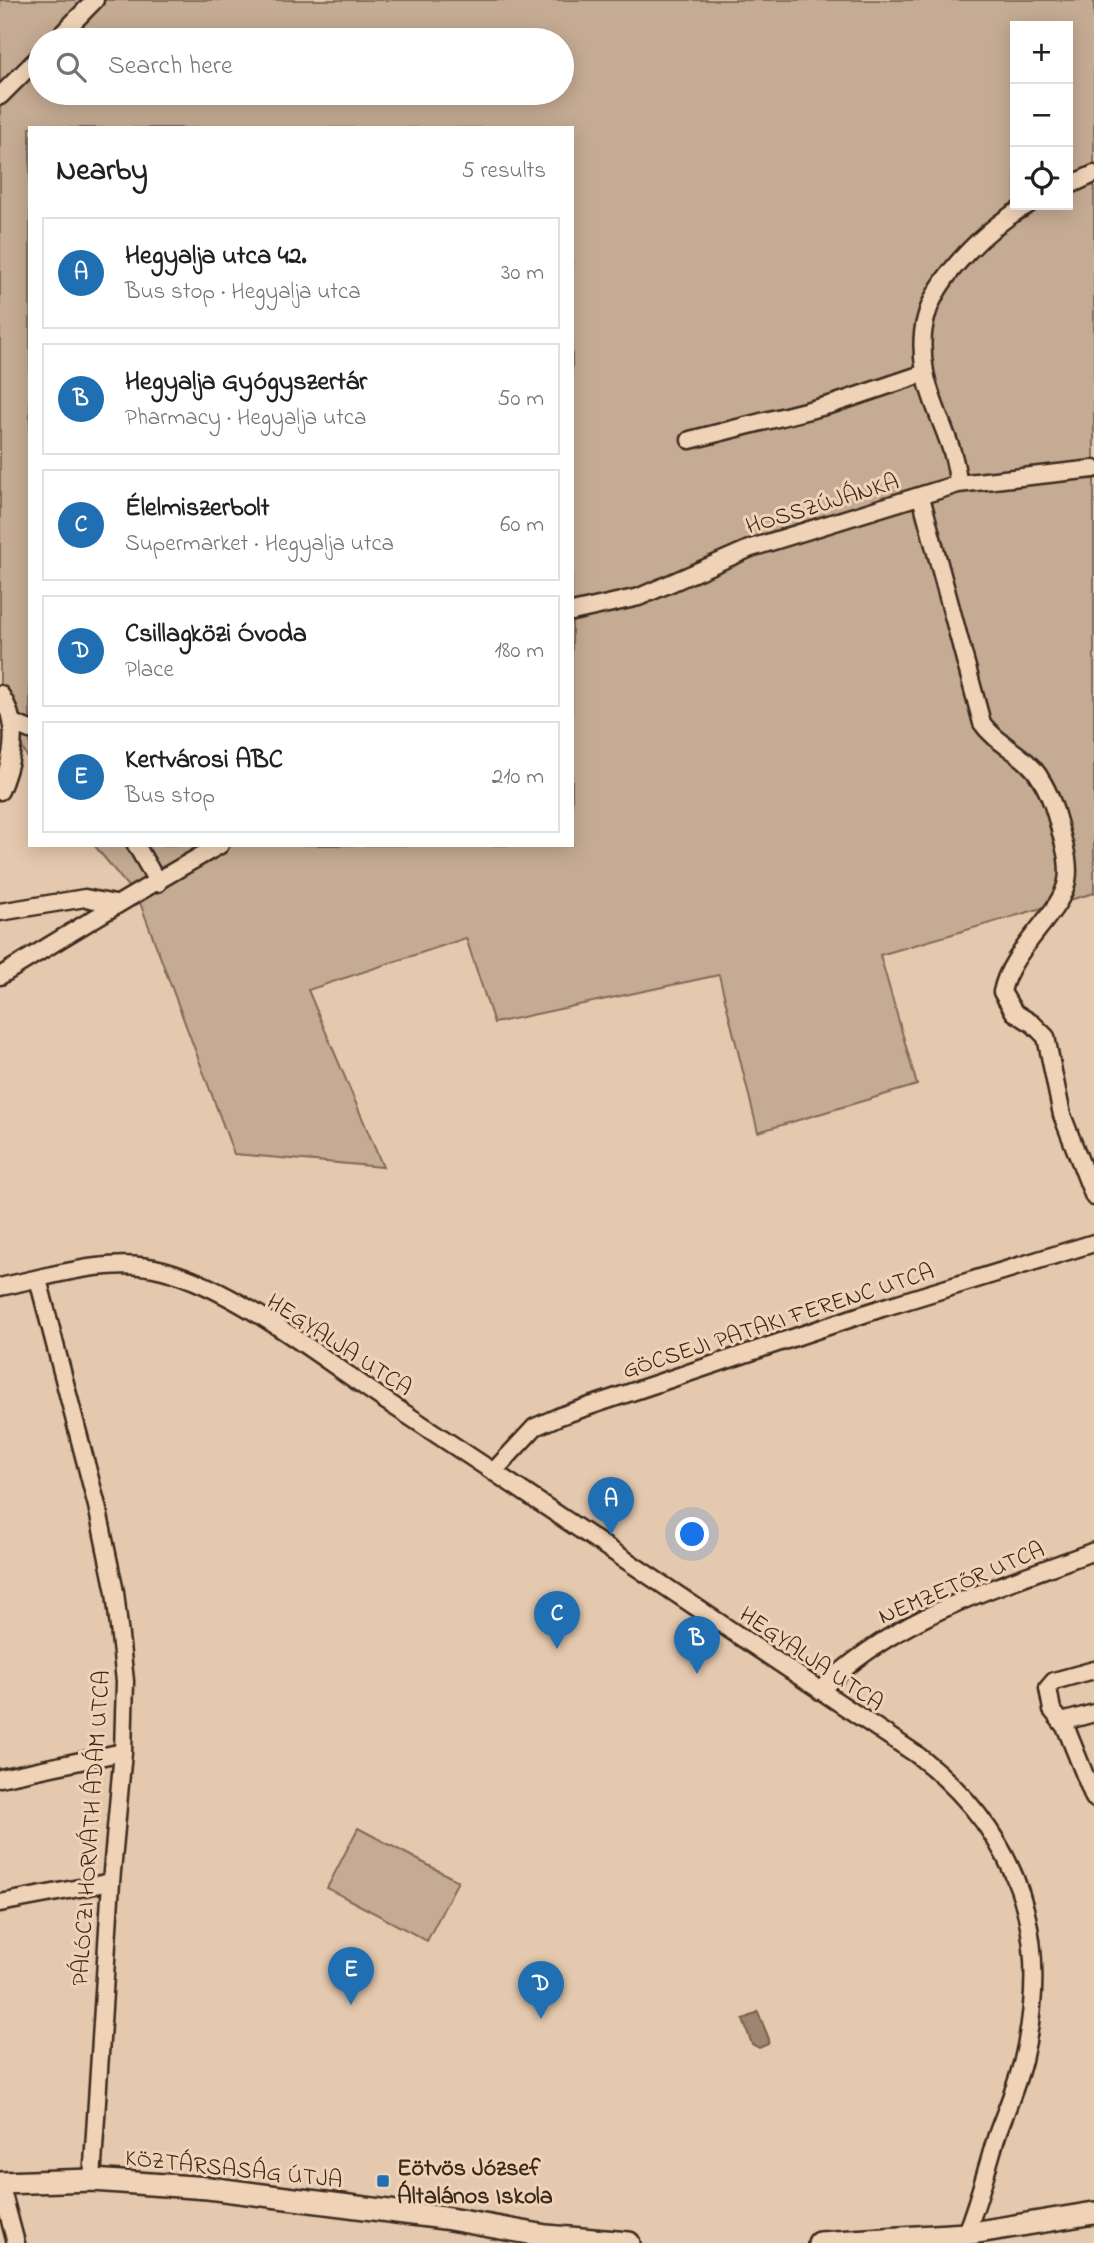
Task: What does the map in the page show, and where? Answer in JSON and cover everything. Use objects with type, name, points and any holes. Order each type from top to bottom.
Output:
[{"type":"street","points":[[67,28],[96,0]]},
{"type":"street","points":[[0,96],[28,68]]},
{"type":"street","points":[[1073,184],[1094,174]]},
{"type":"street","points":[[958,484],[957,463],[925,373],[923,337],[926,318],[939,289],[952,271],[987,234],[1021,210]]},
{"type":"street","points":[[690,440],[833,404],[925,373]]},
{"type":"street","name":"HOSSZÚJÁNKA","points":[[574,612],[639,597],[751,548],[958,484],[1094,469]]},
{"type":"street","points":[[921,497],[982,723],[994,738],[1040,776],[1053,804],[1065,849],[1068,868],[1065,889],[1008,974],[1002,992],[1013,1012],[1033,1024],[1046,1037],[1062,1115],[1094,1197]]},
{"type":"street","points":[[0,694],[13,723],[9,770],[0,791]]},
{"type":"street","points":[[13,723],[28,729]]},
{"type":"street","points":[[137,847],[158,883]]},
{"type":"street","points":[[0,976],[115,904],[158,883],[217,847]]},
{"type":"street","points":[[0,912],[85,898],[115,904]]},
{"type":"street","name":"GÖCSEJI PATAKI FERENC UTCA","points":[[494,1471],[535,1427],[560,1416],[883,1308],[1094,1243]]},
{"type":"street","name":"HEGYALJA UTCA","points":[[0,1287],[114,1265],[163,1270],[191,1280],[259,1317],[494,1471],[916,1754],[963,1793],[1007,1855],[1026,1903],[1034,1965],[1023,2060],[963,2238]]},
{"type":"street","name":"PÁLÓCZI HORVÁTH ÁDÁM UTCA","points":[[38,1279],[97,1506],[115,1592],[125,1681],[123,1752],[111,1882],[92,2180]]},
{"type":"street","name":"NEMZETŐR UTCA","points":[[820,1691],[855,1658],[907,1625],[1094,1551]]},
{"type":"street","points":[[1094,1670],[1054,1681],[1048,1688],[1052,1710],[1062,1722],[1094,1798]]},
{"type":"street","points":[[1062,1722],[1094,1713]]},
{"type":"street","points":[[0,1778],[123,1752]]},
{"type":"street","points":[[0,1903],[111,1882]]},
{"type":"street","name":"KÖZTÁRSASÁG ÚTJA","points":[[0,2183],[92,2180],[208,2188],[444,2218],[546,2236],[629,2243]]},
{"type":"street","points":[[0,2183],[16,2243]]},
{"type":"street","points":[[819,2243],[963,2238],[1094,2213]]},
{"type":"shaded area","points":[[0,0],[1094,0],[1094,893],[880,955],[917,1085],[758,1132],[719,975],[494,1023],[466,938],[308,990],[383,1167],[234,1154],[139,900],[96,847],[574,847],[574,126],[28,126],[28,758],[0,707]]},
{"type":"shaded area","points":[[358,1828],[458,1881],[427,1941],[327,1888]]},
{"type":"shaded area","points":[[758,2012],[769,2039],[768,2044],[759,2048],[752,2044],[743,2020]]},
{"type":"place","name":"Hegyalja utca 42.","points":[[611,1535]]},
{"type":"place","name":"Élelmiszerbolt","points":[[557,1649]]},
{"type":"place","name":"Hegyalja Gyógyszertár","points":[[697,1674]]},
{"type":"place","name":"Kertvárosi ABC","points":[[351,2005]]},
{"type":"place","name":"Csillagközi Óvoda","points":[[541,2019]]},
{"type":"place","name":"Eötvös József Általános Iskola","points":[[383,2181]]}]
